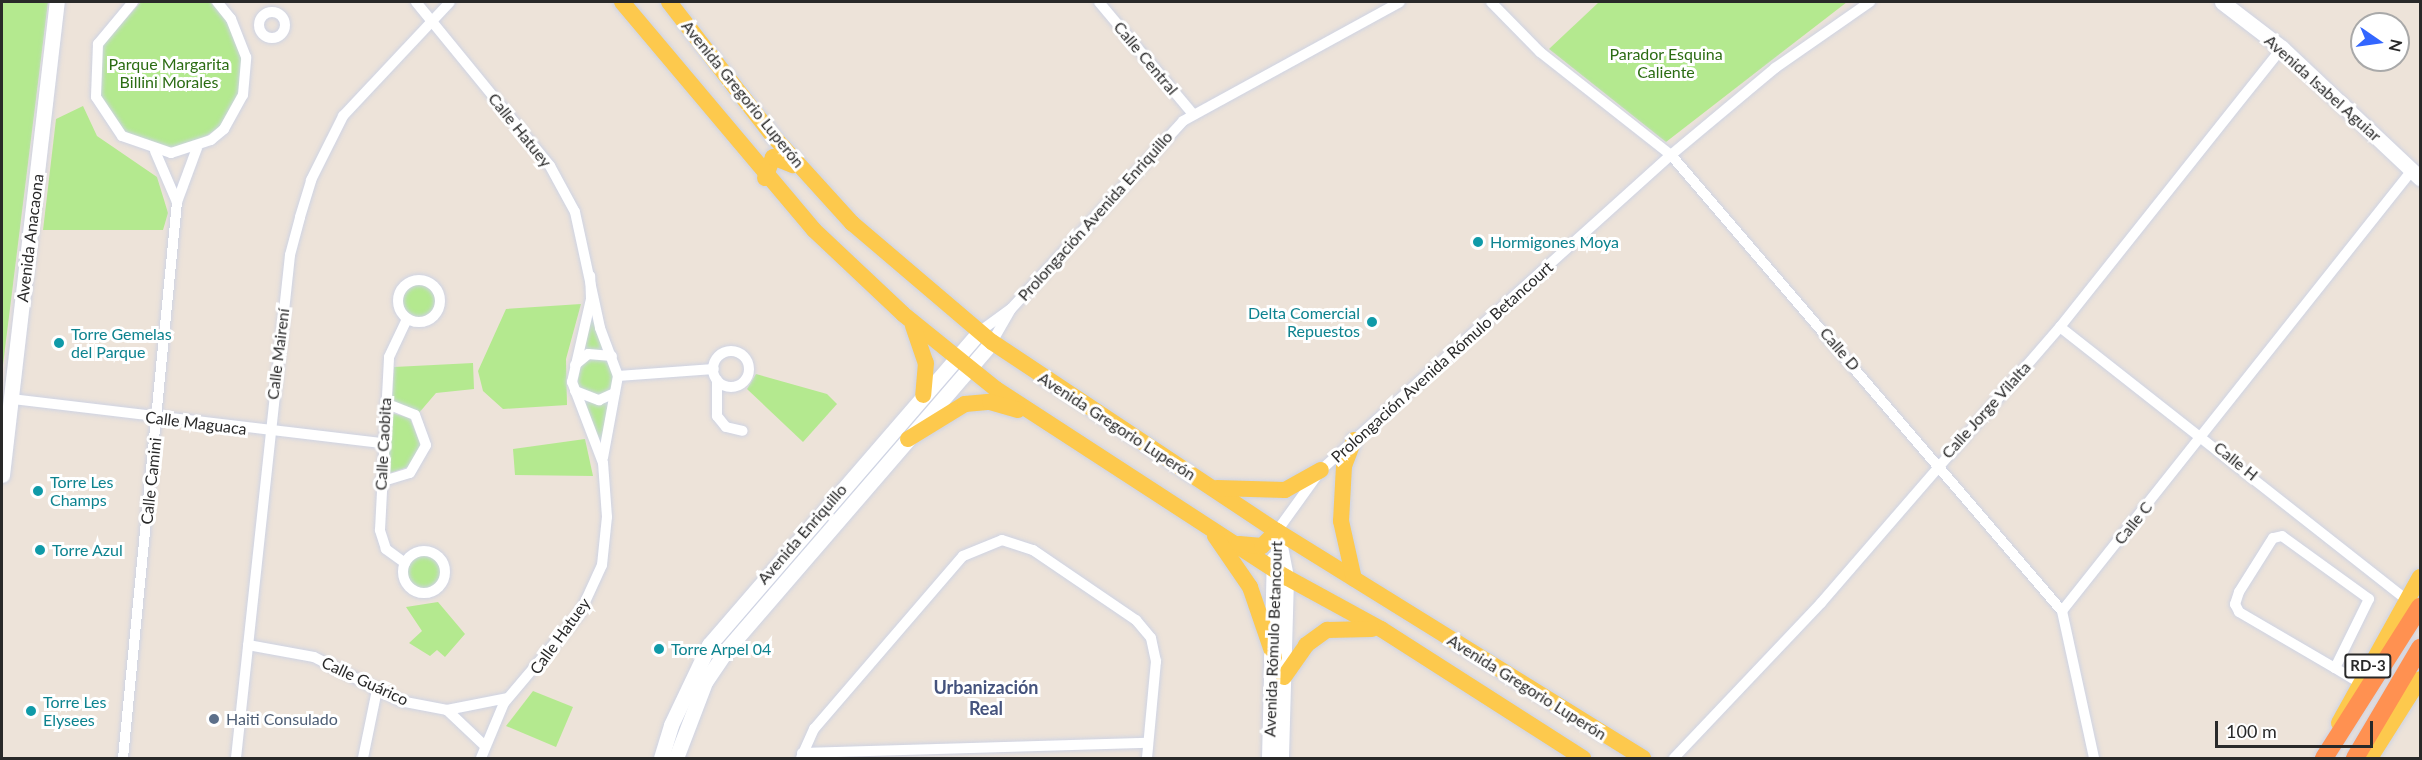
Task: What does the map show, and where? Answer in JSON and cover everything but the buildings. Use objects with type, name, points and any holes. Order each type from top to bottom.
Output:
[{"type":"highway","name":"RD-3","points":[[2323,759],[2414,603]]},
{"type":"highway","name":"RD-3","points":[[2355,759],[2421,648]]},
{"type":"main road","name":"Avenida Anacaona","points":[[2,475],[57,2]]},
{"type":"main road","name":"Avenida Gregorio Luperón","points":[[622,2],[765,178],[903,314],[956,357],[1037,418],[1280,573],[1380,630],[1583,759]]},
{"type":"main road","name":"Avenida Gregorio Luperón","points":[[669,2],[773,136],[830,198],[892,260],[985,337],[1276,531],[1643,759]]},
{"type":"main road","name":"Avenida Isabel Aguiar","points":[[2222,2],[2282,48],[2417,173]]},
{"type":"main road","points":[[722,126],[761,158],[770,153],[773,136]]},
{"type":"main road","points":[[765,178],[768,162],[781,156],[817,193],[830,198]]},
{"type":"main road","points":[[903,314],[922,347],[923,395]]},
{"type":"main road","name":"Avenida Enriquillo","points":[[661,759],[671,725],[709,645],[956,357],[985,337]]},
{"type":"main road","name":"Avenida Enriquillo","points":[[676,759],[700,693],[728,648],[970,368],[985,337]]},
{"type":"main road","points":[[908,440],[950,409],[971,402],[990,402],[1037,418]]},
{"type":"main road","points":[[1354,440],[1344,466],[1341,521],[1354,579]]},
{"type":"main road","points":[[1212,487],[1276,492],[1321,470]]},
{"type":"main road","points":[[828,506],[840,517]]},
{"type":"main road","points":[[1207,526],[1250,587],[1274,657]]},
{"type":"main road","points":[[1232,542],[1262,546],[1276,531]]},
{"type":"main road","name":"Avenida Rómulo Betancourt","points":[[1276,531],[1284,677],[1281,759]]},
{"type":"main road","name":"Avenida Rómulo Betancourt","points":[[1269,759],[1280,573]]},
{"type":"main road","name":"RD-3","points":[[2323,759],[2358,682],[2414,603],[2421,577]]},
{"type":"main road","points":[[1284,677],[1306,645],[1327,630],[1380,630]]},
{"type":"main road","points":[[2370,759],[2421,679]]},
{"type":"street","points":[[133,2],[98,44],[95,90],[110,125],[156,151],[197,148],[224,129],[243,95],[247,75],[240,39],[218,2]]},
{"type":"street","name":"Calle Hatuey","points":[[416,2],[550,166],[575,212],[618,376],[603,463],[606,540],[594,589],[557,645],[507,698],[484,745],[481,759]]},
{"type":"street","name":"Calle Mairení","points":[[236,759],[290,255],[310,180],[344,116],[450,2]]},
{"type":"street","name":"Calle Central","points":[[1099,2],[1193,114]]},
{"type":"street","name":"Prolongación Avenida Enriquillo","points":[[985,337],[1138,165],[1193,114],[1400,2]]},
{"type":"street","name":"Calle D","points":[[1491,2],[1540,52],[1671,154],[1939,464],[2062,611],[2094,759]]},
{"type":"street","name":"Prolongación Avenida Rómulo Betancourt","points":[[1276,531],[1321,470],[1671,154],[1775,68],[1870,2]]},
{"type":"street","points":[[240,39],[260,30]]},
{"type":"street","name":"Calle Jorge Vilalta","points":[[1674,759],[1814,611],[2060,327],[2282,48]]},
{"type":"street","name":"Calle Camini","points":[[123,759],[158,418],[177,202],[197,148]]},
{"type":"street","name":"Calle Camini","points":[[156,151],[177,202]]},
{"type":"street","name":"Calle C","points":[[2062,611],[2417,173]]},
{"type":"street","name":"Calle Hatuey","points":[[590,276],[591,299],[572,371],[575,391],[603,463]]},
{"type":"street","name":"Prolongación Avenida Enriquillo","points":[[985,337],[1011,309]]},
{"type":"street","name":"Calle Caobita","points":[[405,563],[383,542],[380,482],[389,357],[407,319]]},
{"type":"street","name":"Calle H","points":[[2060,327],[2204,435],[2414,603]]},
{"type":"street","points":[[572,371],[588,354],[612,356]]},
{"type":"street","points":[[618,376],[715,374],[717,416],[726,427],[742,431]]},
{"type":"street","points":[[575,391],[590,400],[615,393]]},
{"type":"street","name":"Calle Maguaca","points":[[12,399],[270,432],[382,442]]},
{"type":"street","points":[[380,482],[410,473],[426,445],[415,415],[385,403]]},
{"type":"street","points":[[2335,668],[2369,599],[2282,536],[2273,538],[2235,604],[2239,612],[2358,682]]},
{"type":"street","points":[[1147,759],[1156,661],[1151,638],[1136,620],[1034,550],[1002,540],[986,543],[963,556],[814,729],[801,756],[1148,743]]},
{"type":"street","points":[[428,551],[444,564],[444,578],[430,593],[417,592],[404,577],[405,563],[415,554],[428,551]]},
{"type":"street","name":"Calle Guárico","points":[[248,645],[324,661],[377,690],[447,710],[507,698]]},
{"type":"street","points":[[363,759],[377,690]]},
{"type":"street","name":"Calle Guárico","points":[[447,710],[484,745]]},
{"type":"green space","points":[[2,2],[48,2],[2,373]]},
{"type":"green space","name":"Parque Margarita Billini Morales","points":[[141,2],[210,2],[227,19],[242,54],[241,93],[222,126],[190,146],[162,148],[125,134],[102,104],[97,81],[100,47]]},
{"type":"green space","name":"Parador Esquina Caliente","points":[[1599,2],[1847,2],[1666,142],[1549,49]]},
{"type":"green space","points":[[83,106],[97,136],[157,177],[168,213],[163,230],[43,230],[56,119]]},
{"type":"green space","points":[[419,285],[430,290],[435,301],[430,312],[419,317],[408,312],[403,301],[408,290]]},
{"type":"green space","points":[[581,304],[566,359],[567,405],[503,409],[483,391],[478,371],[506,309]]},
{"type":"green space","points":[[591,311],[614,380],[600,446],[576,390]]},
{"type":"green space","points":[[473,363],[474,389],[436,393],[418,414],[392,401],[394,367]]},
{"type":"green space","points":[[756,374],[827,394],[837,404],[803,442],[747,389]]},
{"type":"green space","points":[[388,412],[410,418],[421,446],[411,466],[384,473]]},
{"type":"green space","points":[[585,439],[593,476],[515,475],[513,449]]},
{"type":"green space","points":[[425,555],[437,561],[443,573],[437,585],[425,591],[413,585],[407,573],[413,561]]},
{"type":"green space","points":[[438,602],[465,634],[445,657],[437,650],[430,656],[409,643],[422,631],[406,607]]},
{"type":"green space","points":[[533,691],[573,707],[556,747],[506,726]]},
{"type":"place","name":"Hormigones Moya","points":[[1478,242]]},
{"type":"place","name":"Delta Comercial Repuestos","points":[[1372,322]]},
{"type":"place","name":"Torre Gemelas del Parque","points":[[59,343]]},
{"type":"place","name":"Torre Les Champs","points":[[38,491]]},
{"type":"place","name":"Torre Azul","points":[[40,550]]},
{"type":"place","name":"Torre Arpel 04","points":[[659,649]]},
{"type":"place","name":"Torre Les Elysees","points":[[31,711]]},
{"type":"place","name":"Haiti Consulado","points":[[214,719]]},
{"type":"district","name":"Urbanización Real","points":[[986,698]]}]
